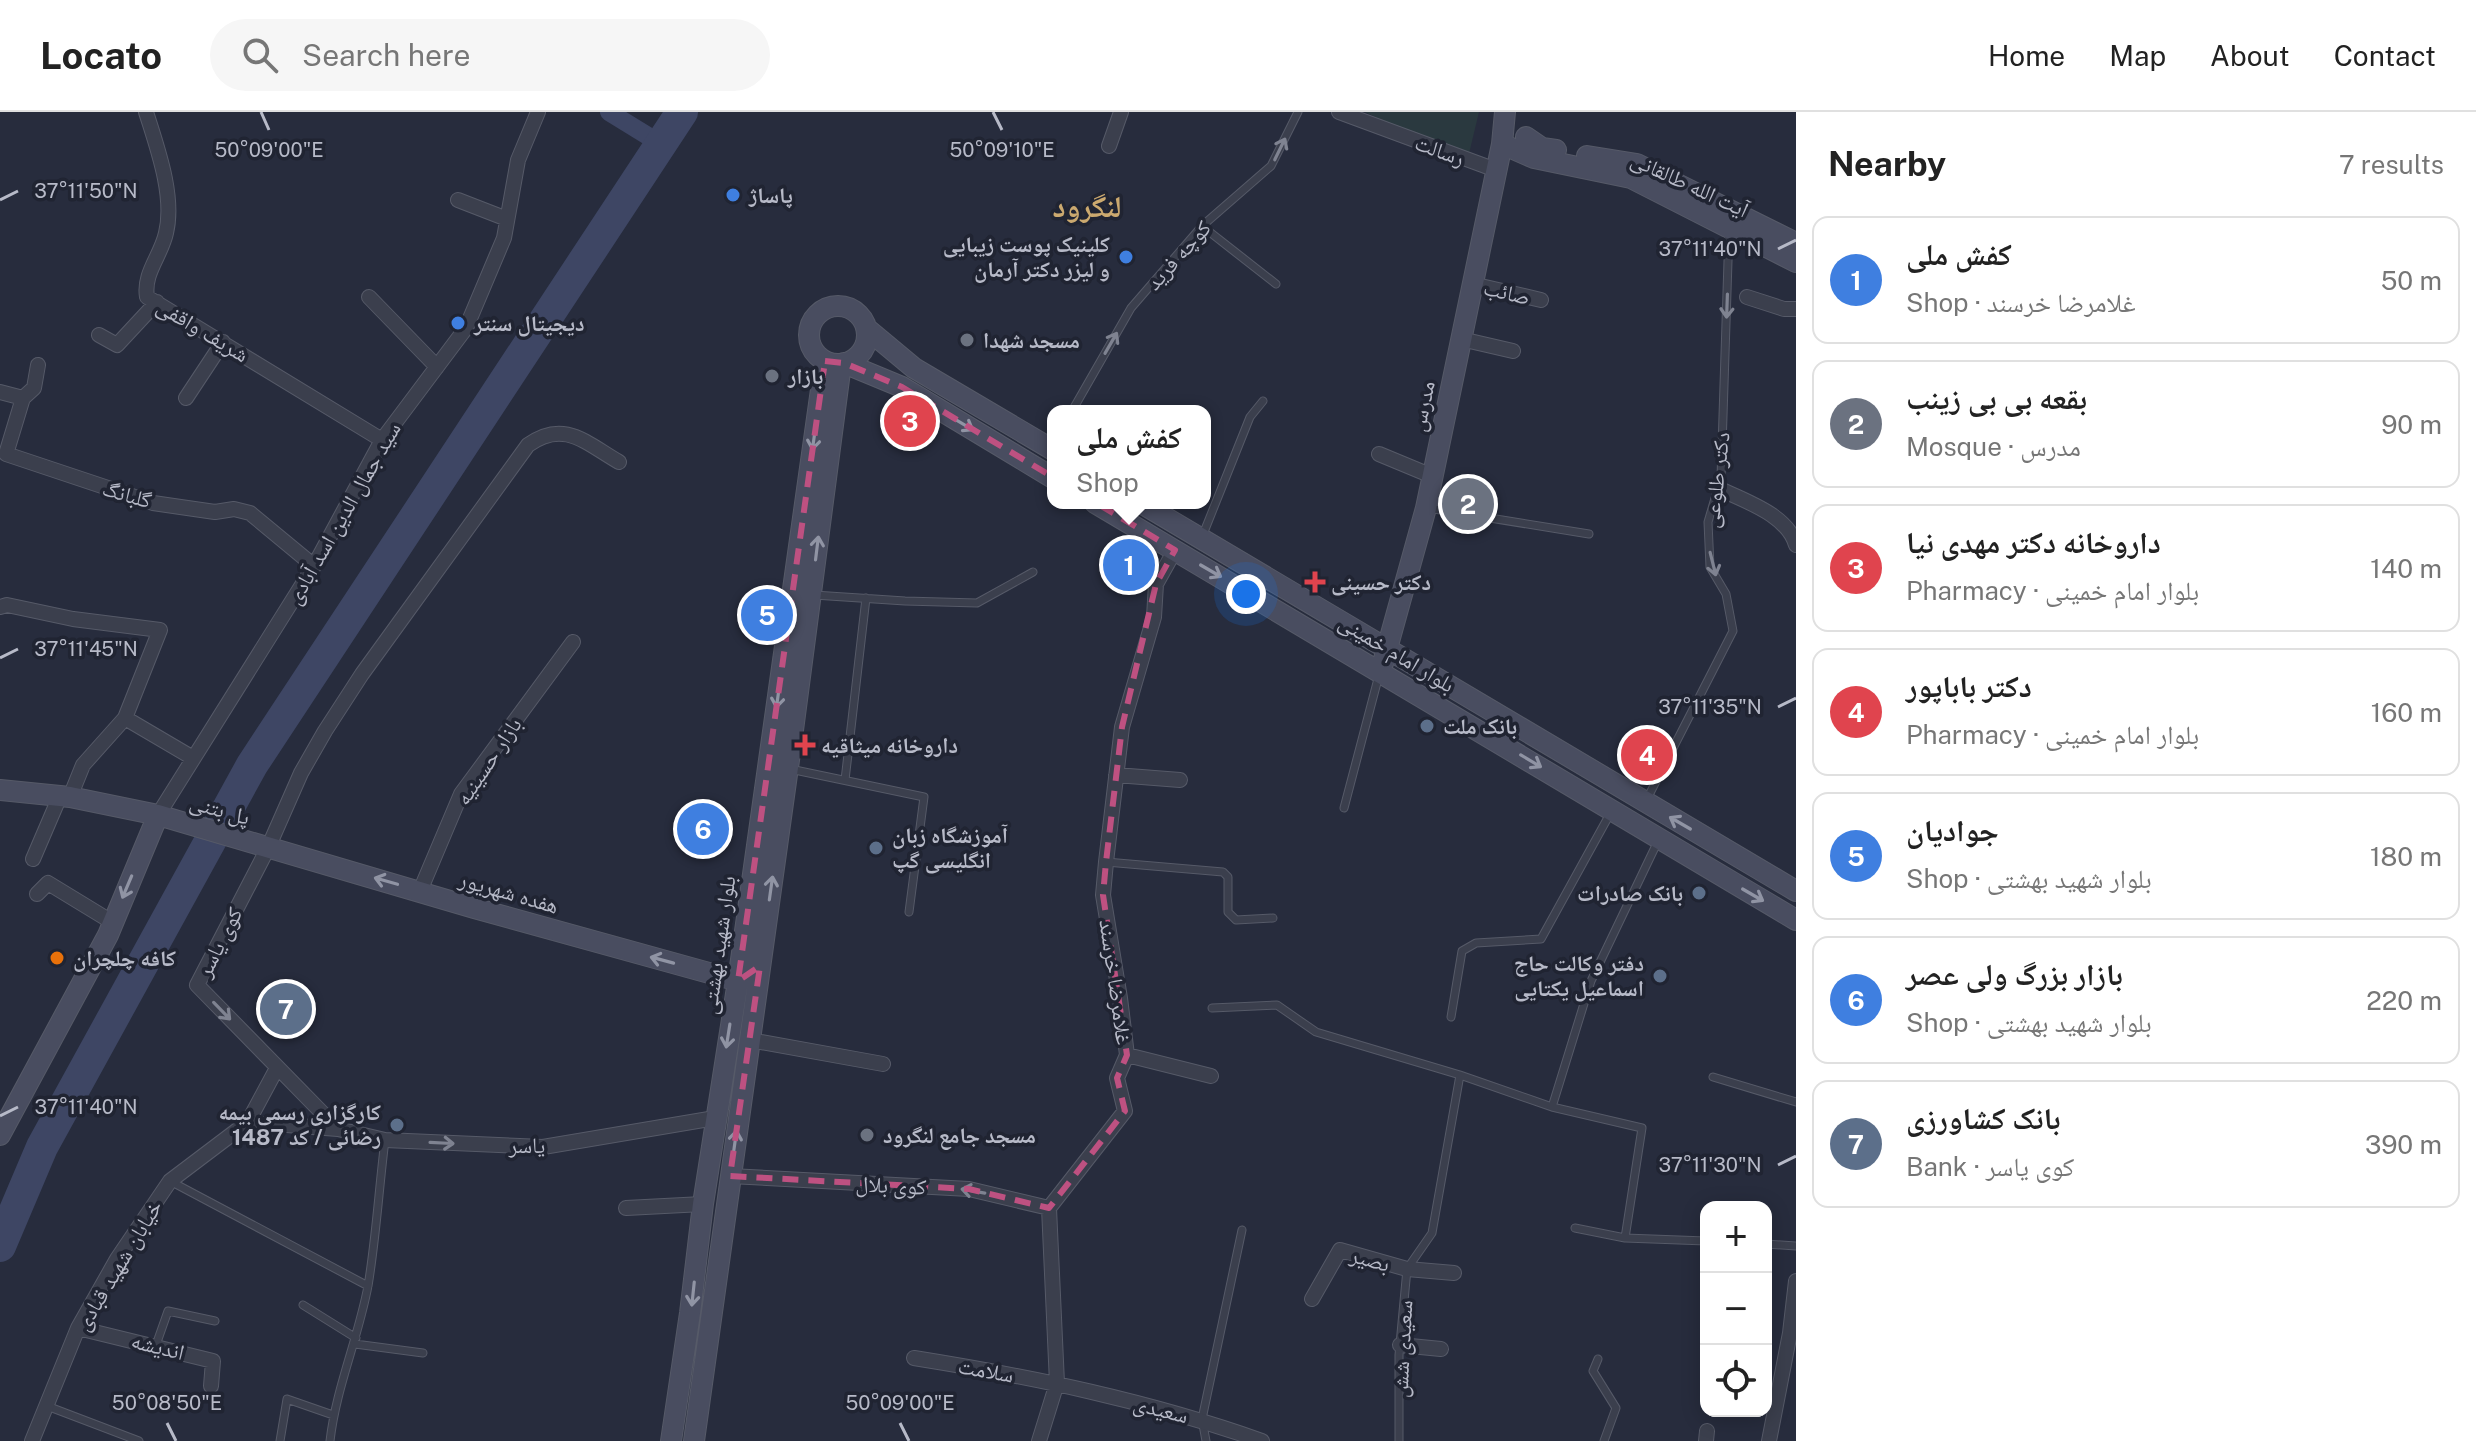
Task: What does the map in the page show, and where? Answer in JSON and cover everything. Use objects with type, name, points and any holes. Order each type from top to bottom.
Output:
[{"type":"main road","name":"مدرس","points":[[1380,671],[1426,508],[1496,170],[1514,143],[1505,112]]},
{"type":"main road","points":[[1514,143],[1517,112]]},
{"type":"main road","name":"آیت الله طالقانی","points":[[1514,143],[1534,158],[1631,178],[1796,262]]},
{"type":"main road","name":"آیت الله طالقانی","points":[[1514,143],[1637,164],[1796,243]]},
{"type":"main road","points":[[1047,445],[914,368],[866,328],[849,308],[823,310],[811,324],[809,341],[818,356],[902,387],[1047,474]]},
{"type":"main road","points":[[837,363],[855,358],[862,350],[866,328]]},
{"type":"main road","name":"بلوار شهید بهشتی","points":[[694,1441],[811,595],[837,363]]},
{"type":"main road","name":"بلوار شهید بهشتی","points":[[671,1441],[715,1118],[837,363]]},
{"type":"main road","name":"بلوار امام خمینی","points":[[1105,509],[1796,920]]},
{"type":"main road","name":"بلوار امام خمینی","points":[[1151,509],[1796,891]]},
{"type":"main road","points":[[0,790],[65,796],[158,815],[108,935],[2,1128]]},
{"type":"main road","name":"پل بتنی","points":[[158,815],[268,848]]},
{"type":"main road","name":"هفده شهریور","points":[[268,848],[738,981]]},
{"type":"main road","points":[[738,981],[760,966]]},
{"type":"street","name":"شریف واقفی","points":[[146,112],[161,156],[169,217],[166,236],[145,284],[147,297],[382,440]]},
{"type":"street","points":[[1109,146],[1121,112]]},
{"type":"street","name":"رسالت","points":[[1339,112],[1496,170]]},
{"type":"street","name":"سید جمال الدین اسد آبادی","points":[[158,815],[314,566],[382,440],[466,328],[504,238],[518,160],[538,113]]},
{"type":"street","points":[[458,200],[507,219]]},
{"type":"street","name":"صائب","points":[[1472,284],[1541,300]]},
{"type":"street","points":[[369,297],[437,367]]},
{"type":"street","points":[[1747,297],[1784,309],[1796,309]]},
{"type":"street","points":[[99,335],[117,345],[157,302]]},
{"type":"street","points":[[1461,339],[1513,351]]},
{"type":"street","points":[[186,398],[223,342]]},
{"type":"street","points":[[0,392],[23,398],[34,388],[38,365]]},
{"type":"street","name":"گلبانگ","points":[[23,398],[6,454],[153,503],[215,512],[234,509],[250,513],[314,566]]},
{"type":"street","points":[[268,848],[301,773],[325,731],[362,674],[528,445],[542,435],[560,431],[619,462]]},
{"type":"street","points":[[1379,454],[1432,476]]},
{"type":"street","points":[[1718,488],[1774,517],[1793,534],[1796,545]]},
{"type":"street","name":"غلامرضا خرسند","points":[[1049,1208],[1125,1111],[1117,1078],[1127,1055],[1103,895],[1122,727],[1154,617],[1156,584],[1175,550]]},
{"type":"street","points":[[3,606],[160,630],[125,718],[83,765],[33,859]]},
{"type":"street","name":"بازار حسینیه","points":[[420,891],[461,794],[573,642]]},
{"type":"street","points":[[125,718],[193,758]]},
{"type":"street","points":[[1116,775],[1180,780]]},
{"type":"street","name":"کوی یاسر","points":[[268,848],[197,985],[338,1129]]},
{"type":"street","points":[[37,894],[48,883],[112,922]]},
{"type":"street","points":[[750,1040],[883,1064]]},
{"type":"street","points":[[1127,1055],[1211,1076]]},
{"type":"street","points":[[248,1122],[277,1068]]},
{"type":"street","name":"یاسر","points":[[248,1122],[338,1129],[385,1140],[543,1147],[715,1118]]},
{"type":"street","name":"خیابان شهید قبادی","points":[[32,1441],[78,1328],[117,1259],[170,1181],[248,1122]]},
{"type":"street","name":"کوی بلال","points":[[730,1176],[969,1189],[1049,1208]]},
{"type":"street","points":[[626,1208],[703,1204]]},
{"type":"street","points":[[1039,1441],[1057,1383],[1049,1208]]},
{"type":"street","name":"بصیر","points":[[1312,1299],[1340,1250],[1407,1269]]},
{"type":"street","points":[[1407,1269],[1454,1273]]},
{"type":"street","points":[[1769,1441],[1793,1334],[1796,1281]]},
{"type":"street","name":"اندیشه","points":[[78,1328],[213,1361],[211,1386]]},
{"type":"street","points":[[1400,1345],[1441,1349]]},
{"type":"street","name":"سلامت","points":[[914,1358],[1057,1383]]},
{"type":"street","name":"سعیدی","points":[[1057,1383],[1202,1419],[1262,1441]]},
{"type":"lane","name":"کوچه فرید","points":[[1075,405],[1131,308],[1202,226],[1271,166],[1298,112]]},
{"type":"lane","points":[[1202,226],[1276,284]]},
{"type":"lane","name":"دکتر طلوعی","points":[[1645,803],[1733,631],[1726,594],[1710,567],[1708,522],[1721,478],[1729,228]]},
{"type":"lane","points":[[1201,539],[1250,417],[1263,401]]},
{"type":"lane","points":[[1426,508],[1589,534]]},
{"type":"lane","points":[[811,595],[977,603],[1033,572]]},
{"type":"lane","points":[[845,780],[866,598]]},
{"type":"lane","points":[[1344,808],[1380,671]]},
{"type":"lane","points":[[788,768],[924,797],[909,912]]},
{"type":"lane","points":[[1451,1017],[1462,951],[1476,943],[1541,939],[1612,810]]},
{"type":"lane","points":[[1552,1107],[1591,981],[1659,839]]},
{"type":"lane","points":[[1106,862],[1223,872],[1228,877],[1228,912],[1231,916],[1236,920],[1273,918]]},
{"type":"lane","points":[[1212,1008],[1277,1005],[1316,1032],[1460,1075],[1552,1107],[1642,1128],[1625,1238]]},
{"type":"lane","name":"سعیدی شش","points":[[1399,1441],[1400,1345],[1407,1269],[1432,1233],[1460,1075]]},
{"type":"lane","points":[[1713,1077],[1796,1102]]},
{"type":"lane","points":[[330,1441],[333,1415],[356,1341],[368,1286],[385,1140]]},
{"type":"lane","points":[[170,1181],[368,1286]]},
{"type":"lane","points":[[1575,1228],[1625,1238],[1700,1241]]},
{"type":"lane","points":[[1206,1441],[1202,1419],[1242,1230]]},
{"type":"lane","points":[[1772,1244],[1796,1246]]},
{"type":"lane","points":[[303,1305],[356,1341],[423,1353]]},
{"type":"lane","points":[[156,1345],[168,1311],[215,1321]]},
{"type":"lane","points":[[1598,1359],[1593,1371],[1616,1408],[1604,1441]]},
{"type":"lane","points":[[280,1441],[287,1399],[333,1415]]},
{"type":"lane","points":[[47,1406],[139,1441]]},
{"type":"highlighted area","points":[[825,361],[844,363],[902,387],[1175,550],[1156,584],[1122,727],[1103,895],[1127,1055],[1117,1078],[1125,1111],[1049,1208],[969,1189],[730,1176],[760,966],[738,981]]},
{"type":"shaded area","points":[[1365,112],[1479,112],[1467,162]]},
{"type":"waterway","points":[[609,112],[661,144]]},
{"type":"waterway","points":[[0,1246],[42,1147],[252,765],[682,112]]},
{"type":"place","name":"پاساژ","points":[[733,195]]},
{"type":"place","name":"کلینیک پوست زیبایی و لیزر دکتر آرمان","points":[[1126,257]]},
{"type":"place","name":"دیجیتال سنتر","points":[[458,323]]},
{"type":"place","name":"مسجد شهدا","points":[[967,340]]},
{"type":"place","name":"بازار","points":[[772,376]]},
{"type":"place","name":"داروخانه دکتر مهدی نیا","points":[[910,421]]},
{"type":"place","name":"بقعه بی بی زینب","points":[[1468,504]]},
{"type":"place","name":"کفش ملی","points":[[1129,565]]},
{"type":"place","name":"دکتر حسینی","points":[[1315,582]]},
{"type":"place","name":"جوادیان","points":[[767,615]]},
{"type":"place","name":"بانک ملت","points":[[1427,726]]},
{"type":"place","name":"داروخانه میثاقیه","points":[[805,745]]},
{"type":"place","name":"دکتر باباپور","points":[[1647,755]]},
{"type":"place","name":"بازار بزرگ ولی عصر","points":[[703,829]]},
{"type":"place","name":"آموزشگاه زبان انگلیسی گپ","points":[[876,848]]},
{"type":"place","name":"بانک صادرات","points":[[1699,893]]},
{"type":"place","name":"کافه چلچران","points":[[57,958]]},
{"type":"place","name":"دفتر وکالت حاج اسماعیل یکتایی","points":[[1660,976]]},
{"type":"place","name":"بانک کشاورزی","points":[[286,1009]]},
{"type":"place","name":"کارگزاری رسمی بیمه رضائی / کد 1487","points":[[397,1125]]},
{"type":"place","name":"مسجد جامع لنگرود","points":[[867,1135]]},
{"type":"district","name":"لنگرود","points":[[1087,207]]}]
